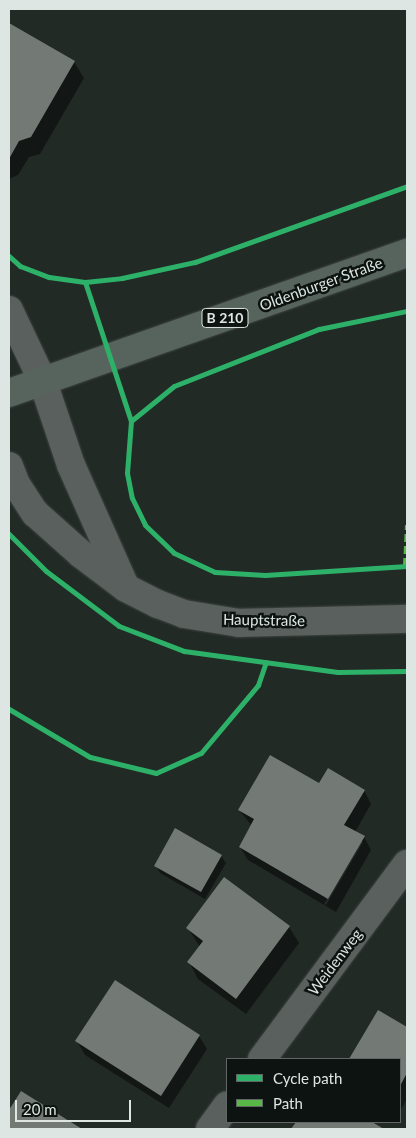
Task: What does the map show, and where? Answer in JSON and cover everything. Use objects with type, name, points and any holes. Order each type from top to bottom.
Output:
[{"type":"main road","name":"Oldenburger Straße","points":[[9,393],[407,253]]},
{"type":"street","points":[[9,310],[43,382],[71,465],[126,588]]},
{"type":"street","name":"Hauptstraße","points":[[9,466],[16,484],[35,513],[81,554],[126,588],[184,614],[238,623],[407,619]]},
{"type":"street","name":"Weidenweg","points":[[263,1058],[407,864]]},
{"type":"street","points":[[210,1129],[226,1107]]},
{"type":"building","points":[[9,23],[75,61],[31,137],[19,141],[9,159]]},
{"type":"building","points":[[270,755],[319,783],[328,768],[365,790],[344,825],[365,836],[328,899],[239,847],[254,819],[238,810]]},
{"type":"building","points":[[175,828],[222,855],[201,892],[154,866]]},
{"type":"building","points":[[224,877],[290,926],[236,999],[187,962],[203,941],[186,928]]},
{"type":"building","points":[[115,980],[200,1035],[161,1096],[75,1041]]},
{"type":"building","points":[[378,1010],[407,1027],[407,1073],[401,1084],[401,1058],[350,1058]]},
{"type":"building","points":[[21,1091],[82,1129],[9,1129],[9,1110]]},
{"type":"building","points":[[295,1123],[374,1123],[384,1129],[291,1129]]},
{"type":"marked path","points":[[405,566],[407,525]]},
{"type":"cycle path","points":[[9,256],[20,266],[49,277],[85,282],[122,278],[195,262],[407,186]]},
{"type":"cycle path","points":[[85,282],[131,421],[127,473],[132,498],[145,525],[174,553],[215,572],[265,575],[407,566]]},
{"type":"cycle path","points":[[131,421],[174,386],[319,329],[407,311]]},
{"type":"cycle path","points":[[9,534],[46,571],[119,626],[184,651],[338,672],[407,671]]},
{"type":"cycle path","points":[[9,709],[90,757],[156,773],[201,753],[258,685],[266,662]]}]
